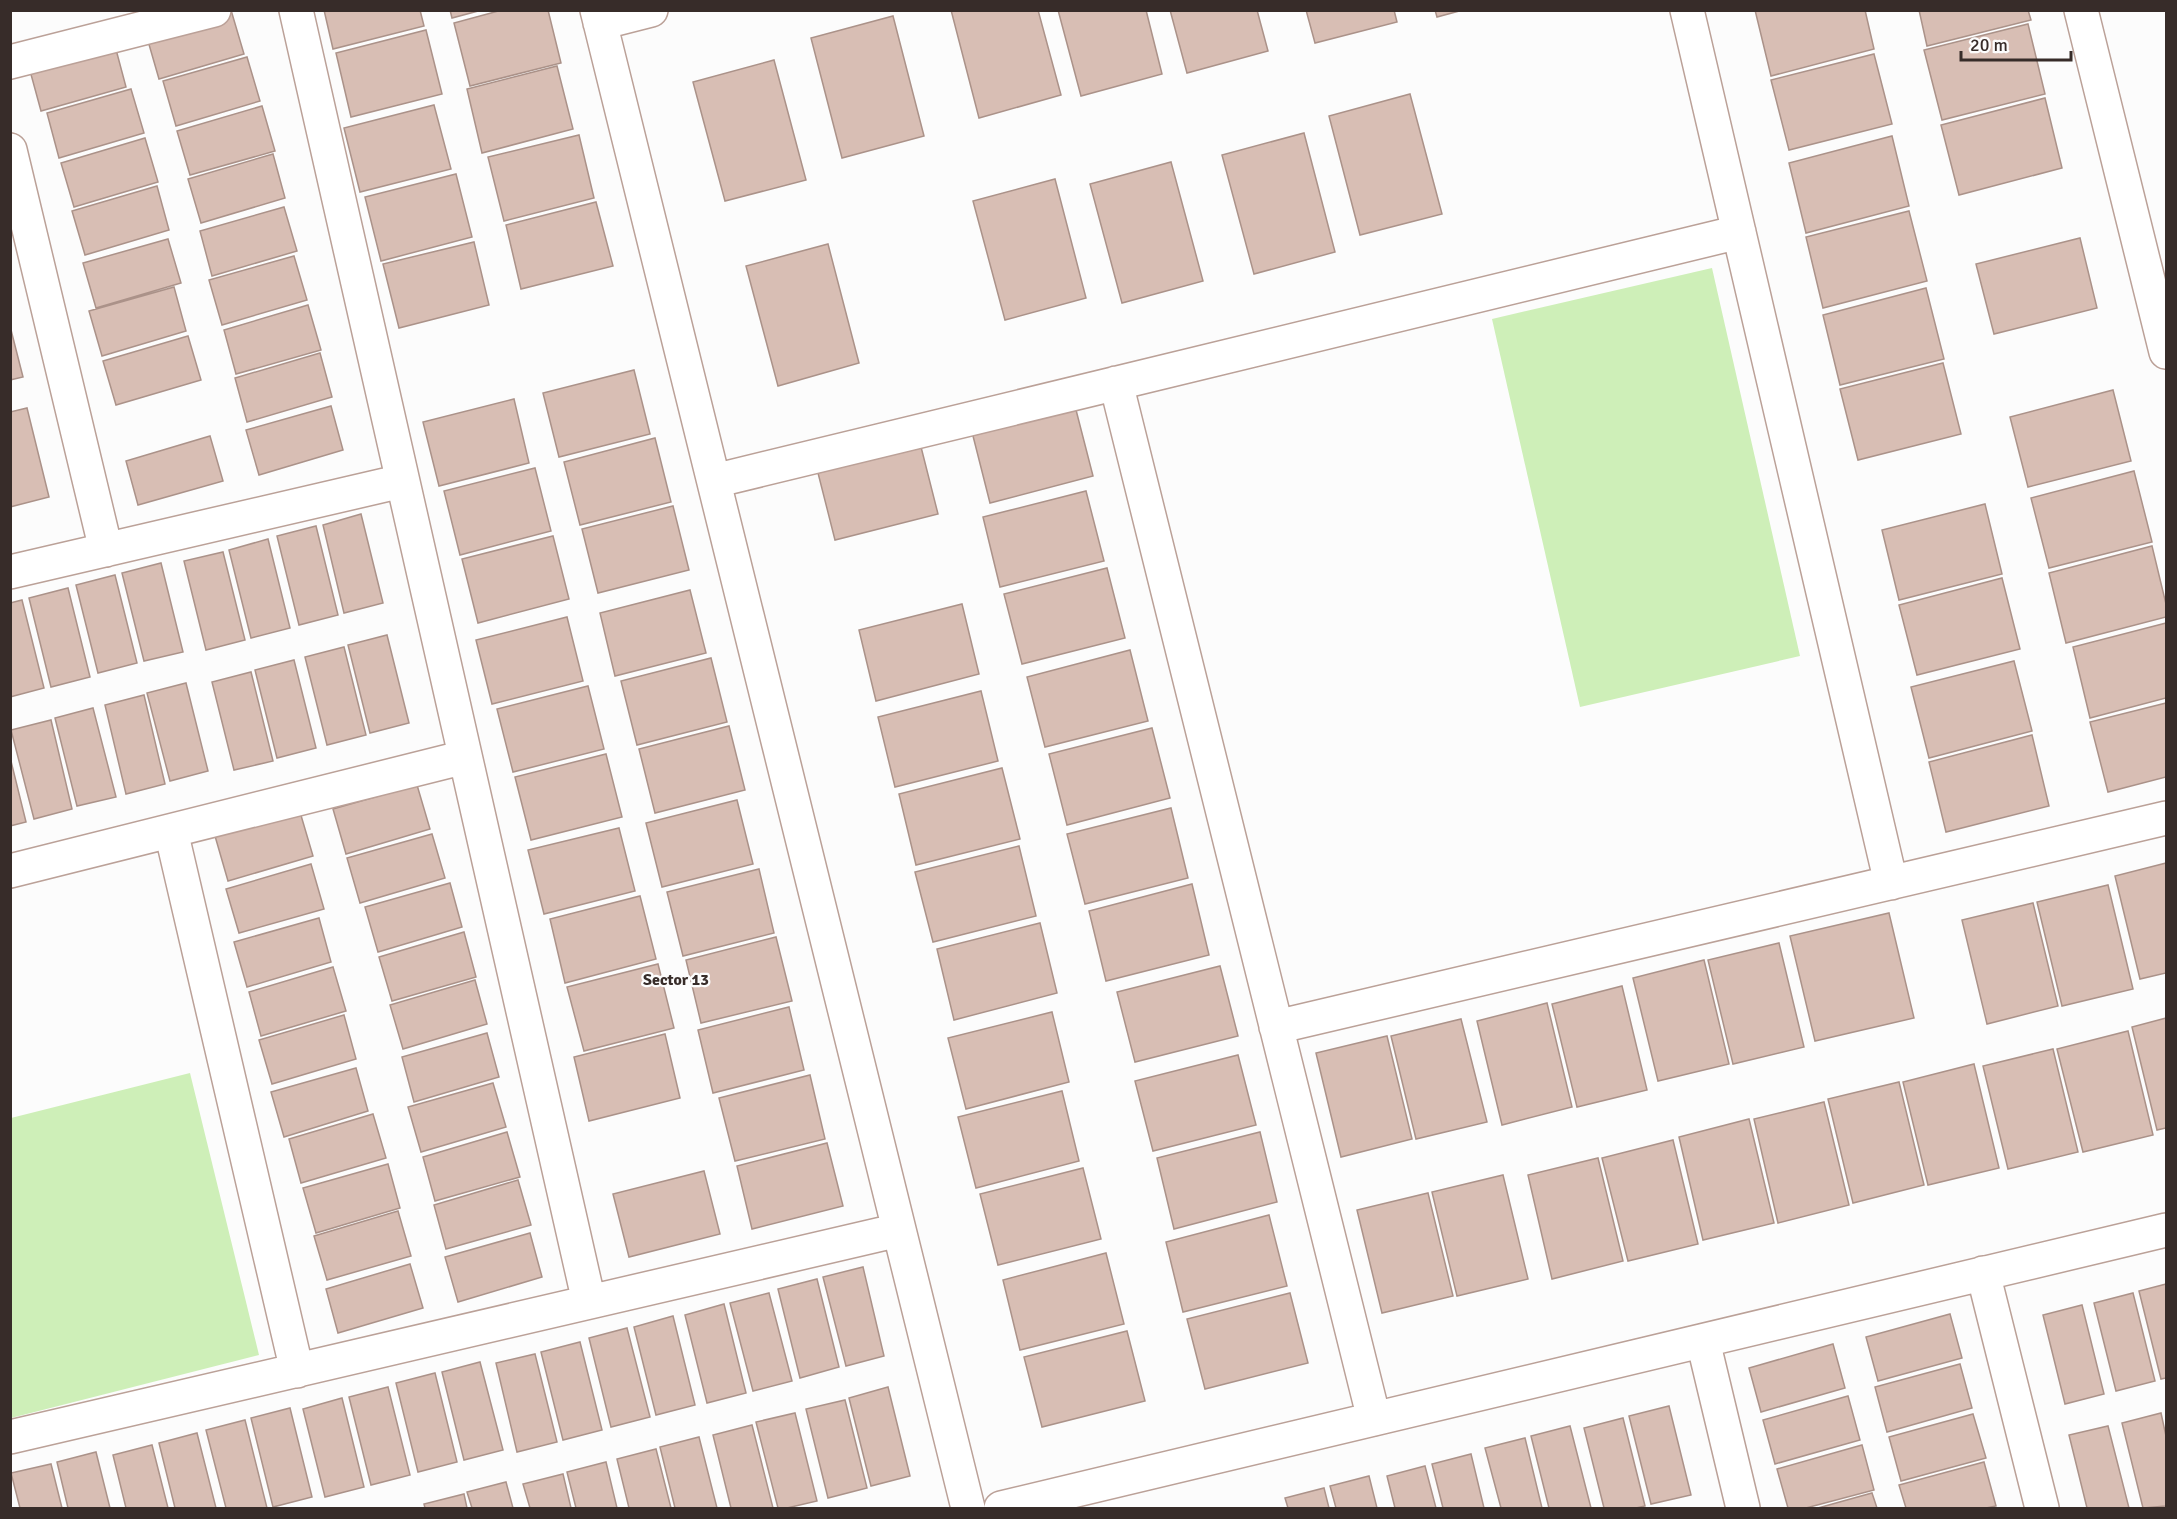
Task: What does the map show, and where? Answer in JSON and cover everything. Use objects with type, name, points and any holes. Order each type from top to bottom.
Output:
[{"type":"street","points":[[10,62],[214,10]]},
{"type":"street","points":[[296,10],[589,1302]]},
{"type":"street","points":[[651,10],[599,16],[968,1509]]},
{"type":"street","points":[[1687,10],[1891,883]]},
{"type":"street","points":[[2081,10],[2166,351]]},
{"type":"street","points":[[10,150],[23,254],[105,550]]},
{"type":"street","points":[[714,481],[1739,232]]},
{"type":"street","points":[[1116,383],[1374,1419]]},
{"type":"street","points":[[10,572],[402,481]]},
{"type":"street","points":[[10,871],[465,757]]},
{"type":"street","points":[[1276,1027],[2166,818]]},
{"type":"street","points":[[171,831],[297,1371]]},
{"type":"street","points":[[10,1437],[899,1230]]},
{"type":"street","points":[[1001,1509],[2166,1230]]},
{"type":"street","points":[[1983,1274],[2042,1509]]},
{"type":"street","points":[[1703,1341],[1743,1509]]},
{"type":"green space","points":[[1712,268],[1800,656],[1580,707],[1492,319]]},
{"type":"green space","points":[[190,1073],[259,1355],[11,1418],[11,1118]]},
{"type":"building","points":[[231,10],[244,54],[159,79],[146,34]]},
{"type":"building","points":[[324,10],[420,10],[424,26],[333,49]]},
{"type":"building","points":[[450,10],[482,10],[452,18]]},
{"type":"building","points":[[502,10],[548,10],[561,63],[470,86],[454,23]]},
{"type":"building","points":[[951,10],[1038,10],[1061,95],[979,118]]},
{"type":"building","points":[[1058,10],[1146,10],[1162,74],[1081,96]]},
{"type":"building","points":[[1170,10],[1257,10],[1268,51],[1187,73]]},
{"type":"building","points":[[1306,10],[1394,10],[1397,22],[1315,43]]},
{"type":"building","points":[[1435,10],[1463,10],[1437,17]]},
{"type":"building","points":[[1755,10],[1865,10],[1874,49],[1771,76]]},
{"type":"building","points":[[1919,10],[2028,10],[2031,20],[1927,46]]},
{"type":"building","points":[[893,16],[924,136],[842,158],[811,38]]},
{"type":"building","points":[[2028,24],[2045,94],[1942,120],[1924,50]]},
{"type":"building","points":[[426,30],[442,94],[351,117],[336,53]]},
{"type":"building","points":[[114,42],[126,87],[41,111],[29,67]]},
{"type":"building","points":[[1874,54],[1892,124],[1789,150],[1771,80]]},
{"type":"building","points":[[247,57],[260,101],[176,126],[163,81]]},
{"type":"building","points":[[774,60],[806,180],[725,201],[693,82]]},
{"type":"building","points":[[557,66],[573,129],[482,153],[467,89]]},
{"type":"building","points":[[131,89],[144,133],[59,158],[47,113]]},
{"type":"building","points":[[1410,94],[1442,214],[1360,235],[1329,116]]},
{"type":"building","points":[[2045,98],[2062,168],[1959,195],[1941,125]]},
{"type":"building","points":[[434,105],[451,169],[360,192],[344,128]]},
{"type":"building","points":[[262,106],[275,151],[190,175],[177,131]]},
{"type":"building","points":[[1304,133],[1335,252],[1254,274],[1222,155]]},
{"type":"building","points":[[579,135],[594,198],[504,221],[488,157]]},
{"type":"building","points":[[1892,136],[1909,206],[1806,233],[1789,163]]},
{"type":"building","points":[[145,138],[158,182],[74,207],[61,163]]},
{"type":"building","points":[[273,154],[285,198],[201,223],[188,179]]},
{"type":"building","points":[[1171,162],[1203,281],[1122,303],[1090,184]]},
{"type":"building","points":[[456,174],[472,237],[381,261],[365,197]]},
{"type":"building","points":[[1055,179],[1086,298],[1005,320],[973,201]]},
{"type":"building","points":[[157,186],[169,230],[85,255],[72,211]]},
{"type":"building","points":[[596,202],[613,266],[521,289],[506,225]]},
{"type":"building","points":[[284,207],[297,251],[212,276],[200,231]]},
{"type":"building","points":[[1909,211],[1927,281],[1823,308],[1806,237]]},
{"type":"building","points":[[2080,238],[2097,308],[1994,334],[1976,264]]},
{"type":"building","points":[[168,239],[181,283],[96,308],[83,263]]},
{"type":"building","points":[[474,242],[489,305],[399,328],[383,264]]},
{"type":"building","points":[[828,244],[859,363],[778,386],[746,266]]},
{"type":"building","points":[[294,256],[307,300],[222,325],[209,280]]},
{"type":"building","points":[[174,287],[186,331],[102,356],[89,311]]},
{"type":"building","points":[[1926,288],[1944,359],[1840,385],[1823,315]]},
{"type":"building","points":[[308,305],[321,350],[236,374],[224,330]]},
{"type":"building","points":[[10,326],[23,377],[10,380]]},
{"type":"building","points":[[188,336],[201,380],[116,405],[103,361]]},
{"type":"building","points":[[320,353],[332,397],[247,422],[235,378]]},
{"type":"building","points":[[1943,363],[1961,434],[1858,460],[1840,389]]},
{"type":"building","points":[[634,370],[650,434],[559,457],[543,393]]},
{"type":"building","points":[[2113,390],[2131,461],[2028,487],[2010,417]]},
{"type":"building","points":[[514,399],[529,463],[439,486],[423,422]]},
{"type":"building","points":[[331,406],[343,450],[259,475],[246,430]]},
{"type":"building","points":[[1075,406],[1093,476],[990,503],[972,432]]},
{"type":"building","points":[[27,408],[49,497],[10,507],[10,412]]},
{"type":"building","points":[[210,436],[223,481],[138,505],[126,461]]},
{"type":"building","points":[[655,438],[671,502],[580,525],[564,462]]},
{"type":"building","points":[[920,443],[938,514],[835,540],[817,469]]},
{"type":"building","points":[[535,468],[551,531],[460,555],[444,491]]},
{"type":"building","points":[[2134,471],[2152,542],[2049,568],[2031,498]]},
{"type":"building","points":[[1086,491],[1104,561],[1000,587],[983,517]]},
{"type":"building","points":[[1985,504],[2002,574],[1899,600],[1882,530]]},
{"type":"building","points":[[673,506],[689,570],[598,593],[582,529]]},
{"type":"building","points":[[361,514],[383,603],[344,613],[323,525]]},
{"type":"building","points":[[316,526],[338,615],[299,625],[277,536]]},
{"type":"building","points":[[553,536],[569,599],[478,623],[462,559]]},
{"type":"building","points":[[268,539],[290,628],[251,638],[229,550]]},
{"type":"building","points":[[2152,546],[2166,604],[2166,617],[2066,643],[2049,573]]},
{"type":"building","points":[[223,552],[245,640],[206,650],[184,561]]},
{"type":"building","points":[[161,563],[183,652],[144,661],[122,573]]},
{"type":"building","points":[[1107,568],[1125,638],[1022,664],[1004,594]]},
{"type":"building","points":[[115,575],[137,663],[98,673],[76,585]]},
{"type":"building","points":[[2002,578],[2020,649],[1917,675],[1899,605]]},
{"type":"building","points":[[68,588],[90,677],[51,687],[29,598]]},
{"type":"building","points":[[690,590],[706,653],[615,676],[600,613]]},
{"type":"building","points":[[22,600],[44,688],[10,697],[10,603]]},
{"type":"building","points":[[962,604],[979,674],[876,701],[859,630]]},
{"type":"building","points":[[567,617],[583,681],[492,704],[476,640]]},
{"type":"building","points":[[2166,623],[2166,698],[2090,718],[2073,647]]},
{"type":"building","points":[[387,635],[409,723],[370,733],[348,645]]},
{"type":"building","points":[[344,647],[366,735],[327,745],[305,657]]},
{"type":"building","points":[[1130,650],[1148,721],[1045,747],[1027,677]]},
{"type":"building","points":[[711,658],[727,722],[637,745],[621,681]]},
{"type":"building","points":[[294,660],[316,748],[277,758],[255,670]]},
{"type":"building","points":[[2014,661],[2032,731],[1929,758],[1911,687]]},
{"type":"building","points":[[251,672],[273,761],[234,770],[212,682]]},
{"type":"building","points":[[186,683],[208,771],[170,781],[147,693]]},
{"type":"building","points":[[588,686],[604,749],[513,772],[497,709]]},
{"type":"building","points":[[981,691],[998,761],[895,787],[878,717]]},
{"type":"building","points":[[144,695],[165,784],[126,794],[105,705]]},
{"type":"building","points":[[2166,703],[2166,777],[2108,792],[2090,722]]},
{"type":"building","points":[[93,708],[116,797],[77,806],[55,718]]},
{"type":"building","points":[[51,720],[72,809],[34,819],[11,730]]},
{"type":"building","points":[[729,726],[745,790],[655,813],[639,749]]},
{"type":"building","points":[[1152,728],[1170,798],[1067,825],[1049,754]]},
{"type":"building","points":[[2032,735],[2049,806],[1946,832],[1929,762]]},
{"type":"building","points":[[606,754],[622,817],[531,840],[515,777]]},
{"type":"building","points":[[10,757],[26,822],[10,826]]},
{"type":"building","points":[[1002,768],[1020,839],[916,865],[899,794]]},
{"type":"building","points":[[417,785],[430,829],[346,854],[333,809]]},
{"type":"building","points":[[737,800],[753,864],[662,887],[646,823]]},
{"type":"building","points":[[1171,808],[1188,878],[1085,904],[1067,834]]},
{"type":"building","points":[[300,812],[313,856],[228,881],[215,836]]},
{"type":"building","points":[[619,828],[635,891],[544,914],[528,850]]},
{"type":"building","points":[[432,834],[445,878],[360,903],[347,858]]},
{"type":"building","points":[[1019,846],[1036,916],[933,942],[915,872]]},
{"type":"building","points":[[2166,863],[2166,973],[2140,979],[2115,876]]},
{"type":"building","points":[[311,864],[324,909],[239,933],[226,889]]},
{"type":"building","points":[[759,869],[774,933],[683,956],[667,892]]},
{"type":"building","points":[[450,883],[462,927],[378,952],[365,907]]},
{"type":"building","points":[[1192,884],[1209,955],[1106,981],[1089,911]]},
{"type":"building","points":[[2108,885],[2133,989],[2062,1006],[2037,902]]},
{"type":"building","points":[[640,896],[656,959],[565,983],[550,919]]},
{"type":"building","points":[[2033,903],[2058,1006],[1987,1024],[1962,920]]},
{"type":"building","points":[[1889,913],[1914,1018],[1815,1041],[1790,936]]},
{"type":"building","points":[[319,918],[331,962],[247,987],[234,942]]},
{"type":"building","points":[[1040,923],[1057,993],[954,1020],[937,949]]},
{"type":"building","points":[[464,932],[476,977],[392,1001],[379,957]]},
{"type":"building","points":[[776,937],[792,1001],[701,1023],[686,960]]},
{"type":"building","points":[[1779,943],[1804,1047],[1733,1064],[1708,960]]},
{"type":"building","points":[[1704,960],[1729,1064],[1658,1081],[1633,978]]},
{"type":"building","points":[[658,964],[674,1028],[584,1051],[567,987]]},
{"type":"building","points":[[1220,966],[1238,1036],[1135,1062],[1117,992]]},
{"type":"building","points":[[333,967],[346,1011],[261,1036],[249,992]]},
{"type":"building","points":[[475,980],[487,1024],[403,1049],[390,1005]]},
{"type":"building","points":[[1622,986],[1647,1090],[1577,1107],[1552,1004]]},
{"type":"building","points":[[1547,1003],[1572,1107],[1502,1125],[1477,1021]]},
{"type":"building","points":[[789,1007],[804,1070],[713,1093],[698,1030]]},
{"type":"building","points":[[1052,1012],[1069,1082],[966,1109],[948,1038]]},
{"type":"building","points":[[344,1015],[356,1059],[272,1084],[259,1040]]},
{"type":"building","points":[[2166,1018],[2166,1128],[2157,1130],[2132,1027]]},
{"type":"building","points":[[1461,1019],[1487,1122],[1416,1139],[1391,1036]]},
{"type":"building","points":[[2128,1031],[2153,1135],[2083,1152],[2057,1049]]},
{"type":"building","points":[[487,1033],[499,1077],[414,1102],[402,1057]]},
{"type":"building","points":[[665,1034],[680,1098],[589,1121],[574,1057]]},
{"type":"building","points":[[1387,1036],[1412,1139],[1341,1157],[1316,1053]]},
{"type":"building","points":[[2053,1049],[2078,1152],[2008,1169],[1983,1066]]},
{"type":"building","points":[[1238,1055],[1256,1125],[1153,1151],[1135,1081]]},
{"type":"building","points":[[1974,1064],[1999,1168],[1928,1185],[1903,1082]]},
{"type":"building","points":[[356,1068],[368,1111],[284,1137],[271,1092]]},
{"type":"building","points":[[810,1075],[825,1139],[735,1161],[719,1098]]},
{"type":"building","points":[[1899,1082],[1924,1185],[1853,1203],[1828,1099]]},
{"type":"building","points":[[493,1083],[506,1127],[421,1152],[408,1107]]},
{"type":"building","points":[[1062,1091],[1079,1161],[976,1188],[958,1117]]},
{"type":"building","points":[[1824,1102],[1849,1205],[1778,1223],[1754,1119]]},
{"type":"building","points":[[373,1114],[386,1158],[301,1183],[289,1139]]},
{"type":"building","points":[[1749,1119],[1774,1223],[1703,1240],[1679,1137]]},
{"type":"building","points":[[507,1132],[520,1177],[435,1201],[423,1157]]},
{"type":"building","points":[[1260,1132],[1277,1202],[1174,1229],[1157,1158]]},
{"type":"building","points":[[1673,1140],[1698,1244],[1628,1261],[1602,1158]]},
{"type":"building","points":[[827,1143],[843,1206],[752,1229],[737,1166]]},
{"type":"building","points":[[1598,1158],[1623,1261],[1552,1279],[1528,1175]]},
{"type":"building","points":[[388,1164],[400,1208],[316,1233],[303,1188]]},
{"type":"building","points":[[1083,1168],[1101,1239],[998,1265],[980,1194]]},
{"type":"building","points":[[704,1171],[720,1234],[629,1257],[613,1194]]},
{"type":"building","points":[[1503,1175],[1528,1279],[1457,1296],[1432,1192]]},
{"type":"building","points":[[518,1180],[531,1225],[446,1249],[434,1205]]},
{"type":"building","points":[[1428,1193],[1453,1296],[1382,1313],[1357,1210]]},
{"type":"building","points":[[398,1211],[411,1256],[327,1280],[314,1236]]},
{"type":"building","points":[[1269,1215],[1287,1286],[1183,1312],[1166,1242]]},
{"type":"building","points":[[530,1233],[542,1277],[458,1302],[445,1257]]},
{"type":"building","points":[[1106,1253],[1124,1324],[1020,1350],[1003,1280]]},
{"type":"building","points":[[410,1264],[423,1308],[338,1333],[326,1289]]},
{"type":"building","points":[[863,1267],[884,1356],[846,1366],[823,1277]]},
{"type":"building","points":[[817,1279],[839,1367],[800,1378],[778,1289]]},
{"type":"building","points":[[2166,1284],[2166,1378],[2161,1379],[2139,1291]]},
{"type":"building","points":[[769,1293],[792,1381],[753,1391],[730,1303]]},
{"type":"building","points":[[1290,1293],[1308,1363],[1205,1389],[1187,1319]]},
{"type":"building","points":[[2133,1293],[2155,1381],[2116,1391],[2094,1303]]},
{"type":"building","points":[[724,1304],[746,1393],[707,1403],[685,1315]]},
{"type":"building","points":[[2082,1305],[2104,1394],[2065,1404],[2043,1315]]},
{"type":"building","points":[[1950,1314],[1962,1358],[1878,1381],[1866,1337]]},
{"type":"building","points":[[673,1316],[695,1405],[656,1415],[634,1327]]},
{"type":"building","points":[[627,1328],[650,1417],[611,1427],[589,1338]]},
{"type":"building","points":[[1127,1331],[1145,1401],[1042,1427],[1024,1357]]},
{"type":"building","points":[[580,1342],[602,1430],[563,1440],[541,1352]]},
{"type":"building","points":[[1833,1344],[1845,1388],[1761,1412],[1749,1368]]},
{"type":"building","points":[[535,1354],[557,1442],[517,1452],[496,1363]]},
{"type":"building","points":[[480,1362],[503,1450],[464,1460],[442,1372]]},
{"type":"building","points":[[1960,1364],[1972,1408],[1887,1432],[1875,1387]]},
{"type":"building","points":[[435,1373],[457,1462],[418,1472],[396,1383]]},
{"type":"building","points":[[388,1387],[410,1475],[371,1485],[349,1397]]},
{"type":"building","points":[[888,1387],[910,1476],[871,1486],[849,1398]]},
{"type":"building","points":[[1848,1396],[1860,1440],[1775,1464],[1763,1420]]},
{"type":"building","points":[[342,1398],[364,1487],[325,1497],[303,1409]]},
{"type":"building","points":[[845,1400],[867,1488],[828,1498],[806,1409]]},
{"type":"building","points":[[1669,1406],[1691,1495],[1651,1504],[1629,1416]]},
{"type":"building","points":[[290,1408],[312,1497],[273,1507],[251,1418]]},
{"type":"building","points":[[795,1413],[817,1501],[778,1508],[756,1422]]},
{"type":"building","points":[[2161,1413],[2166,1436],[2166,1506],[2143,1508],[2122,1423]]},
{"type":"building","points":[[1973,1414],[1986,1458],[1901,1481],[1889,1437]]},
{"type":"building","points":[[1623,1418],[1645,1506],[1604,1508],[1584,1428]]},
{"type":"building","points":[[245,1420],[267,1508],[226,1508],[206,1430]]},
{"type":"building","points":[[752,1425],[773,1508],[731,1508],[713,1435]]},
{"type":"building","points":[[1570,1426],[1591,1508],[1549,1508],[1531,1436]]},
{"type":"building","points":[[2108,1426],[2129,1508],[2087,1508],[2069,1435]]},
{"type":"building","points":[[197,1433],[216,1508],[175,1508],[159,1443]]},
{"type":"building","points":[[699,1437],[717,1508],[675,1508],[660,1447]]},
{"type":"building","points":[[1525,1438],[1542,1508],[1501,1508],[1485,1448]]},
{"type":"building","points":[[152,1445],[168,1508],[126,1508],[113,1455]]},
{"type":"building","points":[[1862,1445],[1874,1490],[1806,1508],[1788,1508],[1777,1469]]},
{"type":"building","points":[[656,1449],[671,1508],[629,1508],[617,1459]]},
{"type":"building","points":[[96,1452],[110,1508],[68,1508],[57,1462]]},
{"type":"building","points":[[1471,1454],[1484,1508],[1443,1508],[1432,1464]]},
{"type":"building","points":[[606,1462],[617,1508],[576,1508],[567,1472]]},
{"type":"building","points":[[1984,1462],[1996,1506],[1906,1508],[1899,1485]]},
{"type":"building","points":[[51,1464],[62,1508],[20,1508],[11,1473]]},
{"type":"building","points":[[1425,1466],[1436,1508],[1395,1508],[1387,1476]]},
{"type":"building","points":[[563,1474],[571,1508],[530,1508],[523,1484]]},
{"type":"building","points":[[1369,1476],[1377,1508],[1336,1508],[1330,1486]]},
{"type":"building","points":[[506,1482],[513,1508],[472,1508],[467,1492]]},
{"type":"building","points":[[1324,1488],[1329,1508],[1288,1508],[1285,1498]]},
{"type":"building","points":[[1872,1493],[1877,1508],[1818,1508]]},
{"type":"building","points":[[464,1494],[467,1508],[425,1508],[424,1504]]},
{"type":"district","name":"Sector 13","points":[[676,979]]}]
